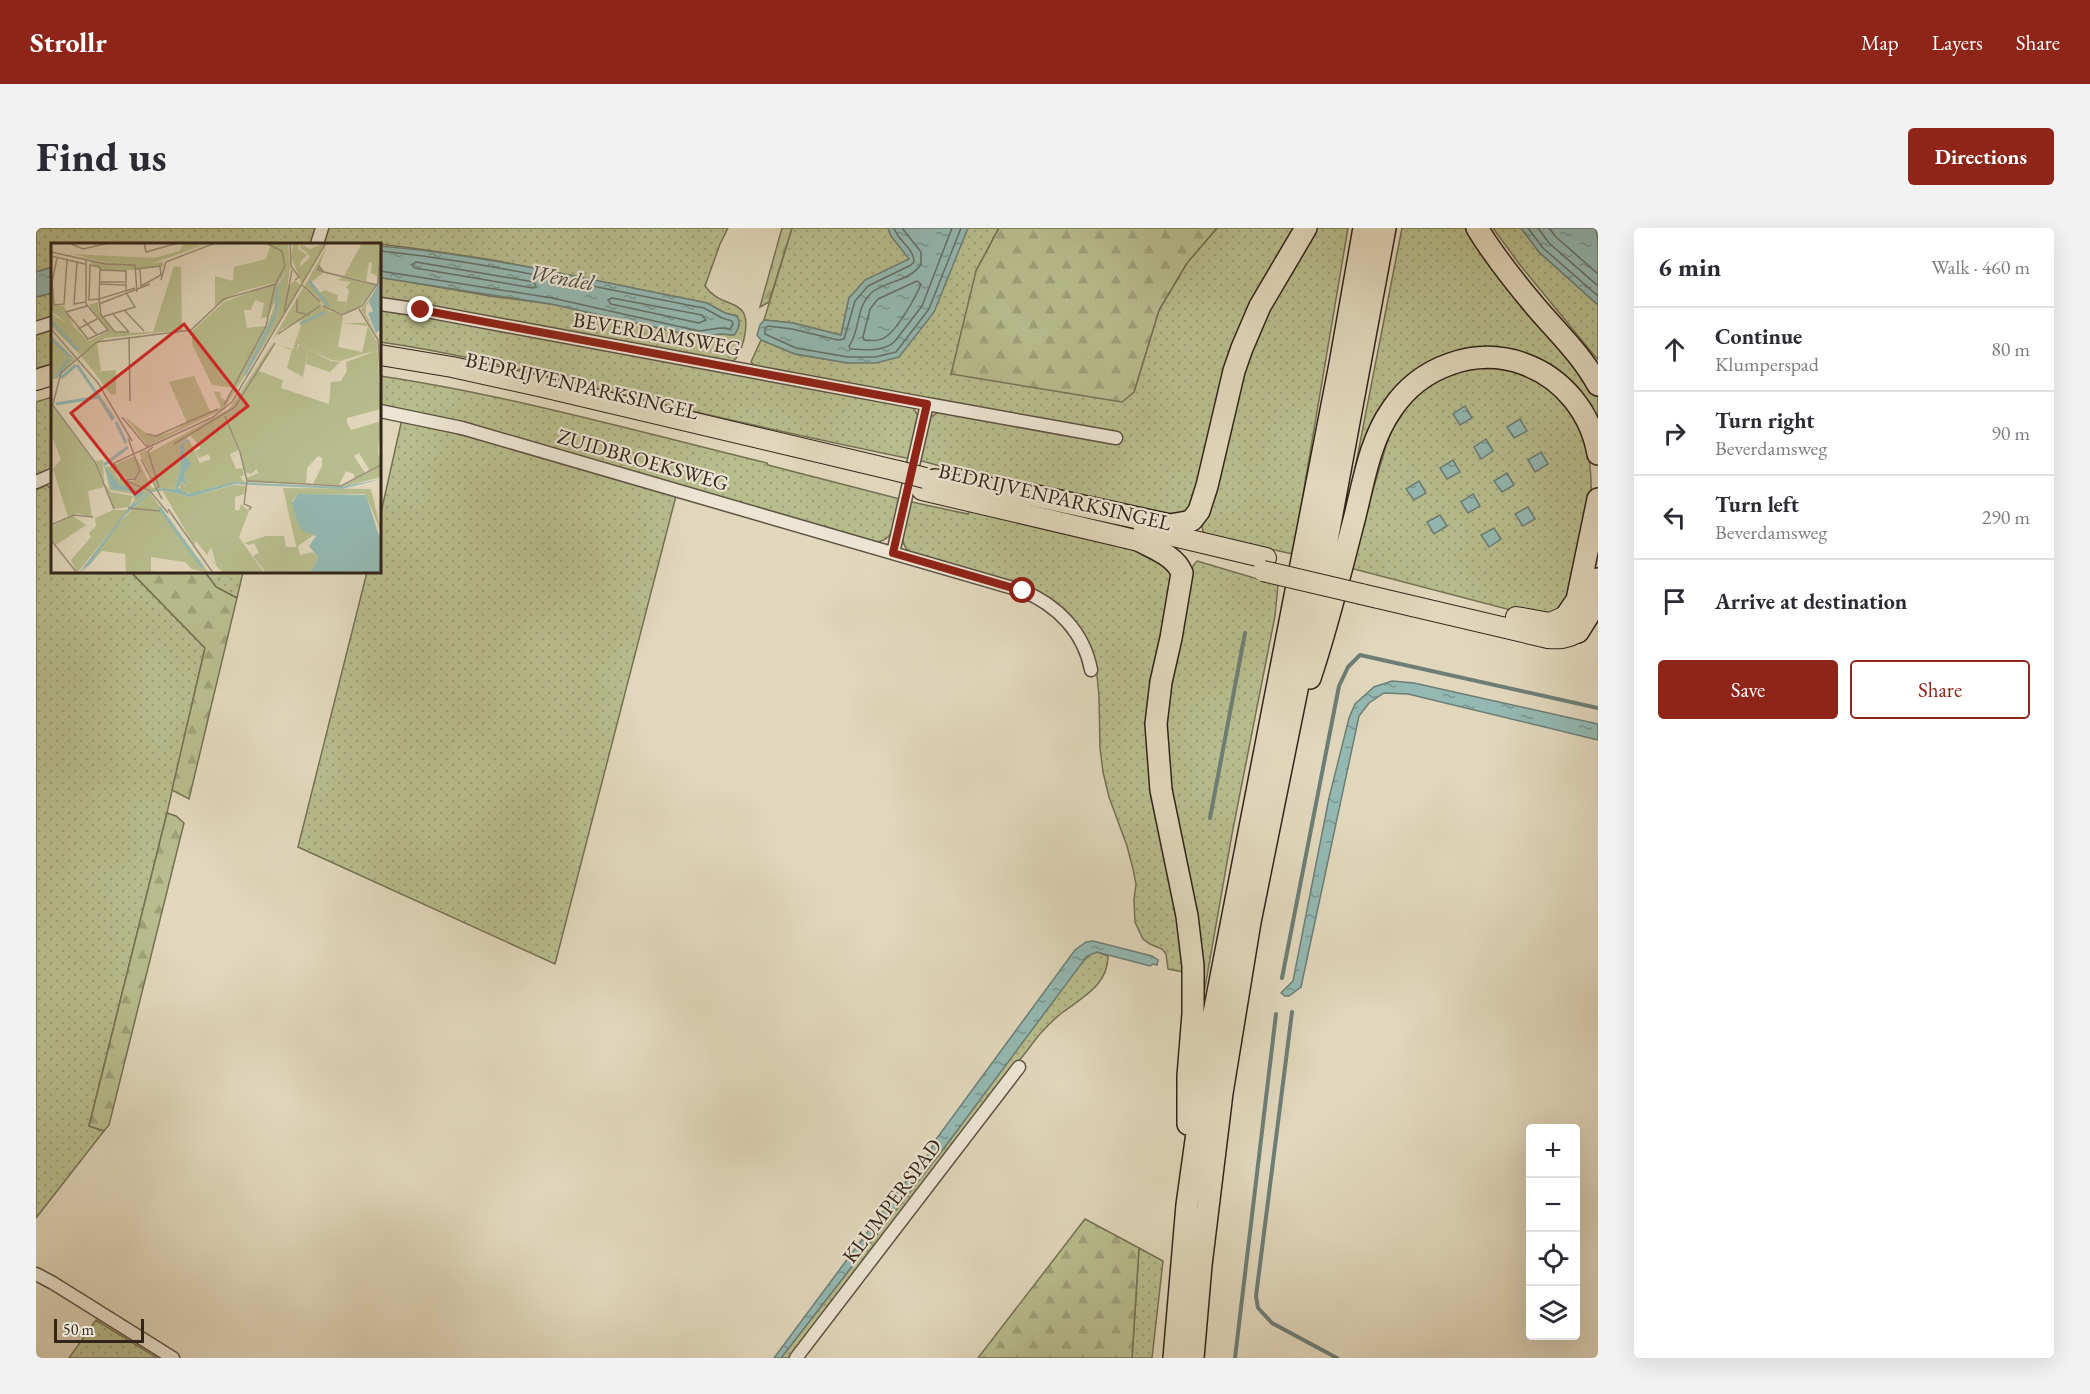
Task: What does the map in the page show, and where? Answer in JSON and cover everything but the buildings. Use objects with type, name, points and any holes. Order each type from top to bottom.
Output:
[{"type":"highway","points":[[927,483],[1032,495],[1170,525],[1183,525],[1192,520],[1199,511],[1205,495],[1229,392],[1242,348],[1260,306],[1306,228]]},
{"type":"highway","points":[[1174,1358],[1187,1205],[1213,1018],[1340,364],[1364,228]]},
{"type":"highway","points":[[1193,1358],[1201,1265],[1222,1093],[1250,922],[1330,524],[1385,228]]},
{"type":"highway","points":[[1477,228],[1500,264],[1577,352],[1598,385]]},
{"type":"highway","name":"BEDRIJVENPARKSINGEL","points":[[381,355],[452,367],[543,387],[896,478]]},
{"type":"highway","points":[[1283,758],[1321,644],[1372,448],[1391,409],[1403,394],[1423,376],[1452,363],[1478,357],[1513,360],[1544,373],[1571,396],[1592,429],[1598,454]]},
{"type":"highway","name":"BEDRIJVENPARKSINGEL","points":[[381,368],[414,372],[492,388],[927,483],[1363,588],[1548,638],[1570,637],[1572,624]]},
{"type":"highway","points":[[36,380],[51,375]]},
{"type":"highway","points":[[36,393],[51,388]]},
{"type":"highway","name":"BEDRIJVENPARKSINGEL","points":[[927,483],[1140,541],[1264,564]]},
{"type":"highway","points":[[1572,624],[1598,499]]},
{"type":"highway","points":[[1140,541],[1173,560],[1182,573],[1172,638],[1161,682],[1156,724],[1161,790],[1187,916],[1193,966],[1193,1014],[1188,1076],[1187,1205]]},
{"type":"highway","points":[[1572,624],[1588,616],[1598,572]]},
{"type":"street","points":[[318,243],[322,228]]},
{"type":"street","name":"BEVERDAMSWEG","points":[[381,304],[1116,438]]},
{"type":"street","points":[[36,328],[51,323]]},
{"type":"street","points":[[927,404],[893,553],[1023,591],[1049,604],[1061,614],[1078,636],[1091,670]]},
{"type":"street","name":"ZUIDBROEKSWEG","points":[[381,411],[462,428],[893,553]]},
{"type":"street","points":[[36,482],[51,475]]},
{"type":"street","name":"KLUMPERSPAD","points":[[796,1358],[1018,1067]]},
{"type":"street","points":[[36,1274],[173,1358]]},
{"type":"green space","points":[[36,228],[315,228],[312,243],[51,243],[51,267],[36,272]]},
{"type":"green space","points":[[326,228],[728,228],[705,286],[712,294],[741,309],[745,315],[746,325],[744,339],[738,355],[731,363],[381,300],[381,277],[551,304],[699,337],[734,335],[739,324],[737,316],[725,313],[707,303],[493,260],[381,243],[321,243]]},
{"type":"green space","points":[[782,228],[792,228],[769,302],[760,307]]},
{"type":"green space","points":[[792,228],[888,228],[891,236],[910,259],[865,281],[849,298],[841,335],[793,323],[764,320]]},
{"type":"green space","points":[[968,228],[999,228],[976,271],[1134,392],[1159,310],[1187,263],[1217,228],[1296,228],[1198,500],[1179,518],[1014,486],[918,460],[929,418],[942,410],[759,369],[751,362],[761,340],[795,354],[848,363]]},
{"type":"green space","points":[[999,228],[1217,228],[1187,263],[1159,310],[1134,392],[1122,402],[951,374],[976,271]]},
{"type":"green space","points":[[1311,228],[1348,228],[1293,554],[1204,535],[1202,527],[1236,381],[1244,356]]},
{"type":"green space","points":[[1402,228],[1470,228],[1598,392],[1598,427],[1514,355],[1409,382],[1338,555]]},
{"type":"green space","points":[[1493,228],[1521,228],[1539,252],[1598,305],[1598,360],[1520,265]]},
{"type":"green space","points":[[51,293],[51,320],[36,324],[36,297]]},
{"type":"green space","points":[[381,306],[904,404],[913,408],[919,417],[911,459],[412,347],[381,342]]},
{"type":"green space","points":[[51,327],[51,364],[36,368],[36,331]]},
{"type":"green space","points":[[1492,368],[1527,375],[1557,396],[1578,425],[1589,456],[1591,496],[1586,549],[1563,610],[1547,615],[1534,616],[1350,568],[1391,429],[1405,408],[1423,390],[1444,377],[1468,369]]},
{"type":"green space","points":[[381,376],[477,393],[574,415],[900,499],[891,533],[881,541],[873,542],[381,407]]},
{"type":"green space","points":[[51,397],[51,470],[36,478],[36,402]]},
{"type":"green space","points":[[402,419],[677,492],[555,964],[298,847],[367,573],[381,573],[381,513]]},
{"type":"green space","points":[[47,485],[51,489],[51,573],[132,573],[205,648],[167,813],[89,1126],[104,1131],[36,1218],[36,490]]},
{"type":"green space","points":[[907,501],[968,514],[969,510],[1155,555],[1172,570],[1154,674],[1184,972],[1168,969],[1166,954],[1162,949],[1143,939],[1135,922],[1136,884],[1133,869],[1103,772],[1096,666],[1064,611],[1040,593],[909,552],[902,534]]},
{"type":"green space","points":[[1197,561],[1278,585],[1275,616],[1232,834],[1197,1033],[1170,812],[1163,710],[1189,582],[1193,566]]},
{"type":"green space","points":[[132,573],[206,573],[216,587],[237,598],[189,799],[172,790],[205,648]]},
{"type":"green space","points":[[206,573],[243,573],[237,598],[216,587]]},
{"type":"green space","points":[[167,813],[176,816],[184,823],[109,1125],[104,1131],[89,1126]]},
{"type":"green space","points":[[1097,952],[1108,956],[1104,975],[1099,983],[1056,1017],[1039,1035],[791,1358],[781,1358],[947,1144],[1081,963],[1092,953]]},
{"type":"green space","points":[[1085,1219],[1139,1248],[1132,1358],[978,1358]]},
{"type":"green space","points":[[1139,1248],[1163,1261],[1152,1358],[1132,1358]]},
{"type":"green space","points":[[96,1320],[157,1358],[69,1358]]},
{"type":"water","points":[[888,228],[968,228],[934,312],[899,357],[876,363],[848,363],[795,354],[761,340],[757,335],[764,320],[793,323],[841,335],[849,298],[865,280],[909,259],[891,236]]},
{"type":"water","points":[[1521,228],[1596,228],[1598,305],[1539,252]]},
{"type":"water","name":"Wendel","points":[[381,246],[421,250],[503,262],[707,303],[725,313],[737,316],[739,326],[734,335],[699,337],[551,304],[381,277]]},
{"type":"water","points":[[51,267],[51,293],[36,297],[36,272]]},
{"type":"water","points":[[1465,406],[1472,418],[1460,425],[1453,414]]},
{"type":"water","points":[[1520,419],[1527,431],[1514,438],[1507,427]]},
{"type":"water","points":[[1486,439],[1493,451],[1481,459],[1474,447]]},
{"type":"water","points":[[1541,452],[1548,464],[1535,472],[1528,460]]},
{"type":"water","points":[[1453,460],[1460,472],[1447,479],[1440,468]]},
{"type":"water","points":[[1507,473],[1514,485],[1502,492],[1494,481]]},
{"type":"water","points":[[1419,481],[1426,493],[1414,500],[1406,489]]},
{"type":"water","points":[[1473,494],[1480,506],[1468,513],[1461,502]]},
{"type":"water","points":[[1528,507],[1535,519],[1523,526],[1515,514]]},
{"type":"water","points":[[1440,515],[1447,526],[1434,534],[1427,522]]},
{"type":"water","points":[[1494,528],[1501,539],[1489,547],[1481,535]]},
{"type":"water","points":[[1392,681],[1414,683],[1598,724],[1598,740],[1408,694],[1384,693],[1369,703],[1359,716],[1301,987],[1289,996],[1285,996],[1281,993],[1293,981],[1329,798],[1349,718],[1355,704],[1374,687]]},
{"type":"water","points":[[1093,941],[1152,956],[1158,960],[1157,965],[1150,966],[1097,952],[1087,956],[947,1144],[781,1358],[774,1358],[895,1195],[930,1152],[934,1142],[1075,950],[1086,942]]},
{"type":"waterway","points":[[1210,818],[1245,633]]},
{"type":"waterway","points":[[1282,978],[1339,686],[1348,667],[1360,655],[1598,708]]},
{"type":"waterway","points":[[1292,1012],[1256,1296],[1258,1308],[1272,1323],[1337,1358]]},
{"type":"waterway","points":[[1235,1358],[1276,1014]]},
{"type":"route","points":[[421,310],[927,404],[893,553],[1023,591]]}]
